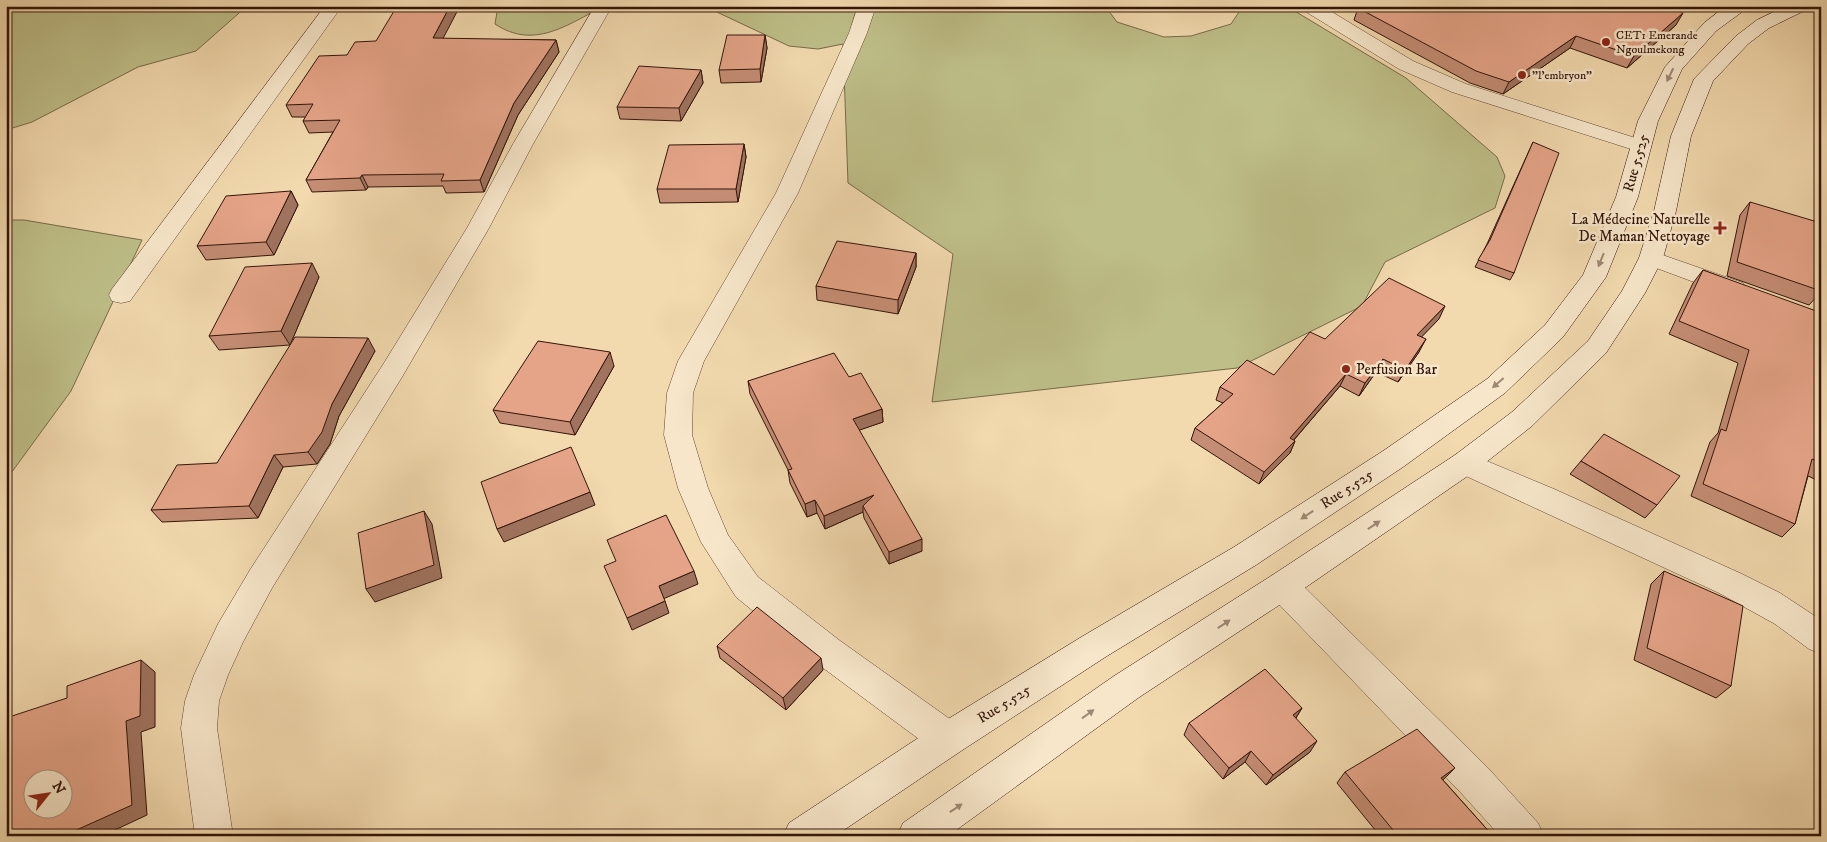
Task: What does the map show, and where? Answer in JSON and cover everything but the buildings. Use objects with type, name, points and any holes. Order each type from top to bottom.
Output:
[{"type":"street","points":[[121,295],[334,6]]},
{"type":"street","points":[[214,836],[199,728],[202,700],[230,634],[286,538],[398,361],[478,228],[523,144],[604,6]]},
{"type":"street","points":[[867,6],[854,43],[787,193],[691,361],[680,393],[678,435],[693,488],[716,542],[747,587],[827,651],[948,740]]},
{"type":"street","points":[[1308,6],[1406,65],[1459,88],[1641,146]]},
{"type":"street","name":"Rue 5.525","points":[[802,836],[1095,646],[1245,556],[1393,459],[1496,386],[1554,331],[1594,277],[1627,197],[1648,121],[1674,67],[1710,27],[1730,12],[1742,6]]},
{"type":"street","points":[[916,836],[1126,687],[1282,586],[1465,463],[1522,419],[1597,347],[1632,293],[1651,258],[1665,211],[1681,136],[1704,79],[1742,40],[1763,24],[1800,6]]},
{"type":"street","points":[[1651,258],[1753,296]]},
{"type":"street","points":[[1465,463],[1551,500],[1754,594],[1809,629],[1821,639]]},
{"type":"street","points":[[1282,586],[1475,781],[1525,836]]},
{"type":"green space","points":[[6,6],[247,6],[196,51],[138,67],[32,122],[6,130]]},
{"type":"green space","points":[[498,6],[604,6],[564,27],[537,35],[523,35],[495,24]]},
{"type":"green space","points":[[704,6],[1105,6],[1117,22],[1164,37],[1191,36],[1231,24],[1243,6],[1288,7],[1406,78],[1497,157],[1505,176],[1495,208],[1385,262],[1362,306],[1237,368],[932,402],[953,254],[848,183],[843,44],[818,49],[789,46]]},
{"type":"green space","points":[[6,220],[24,220],[142,240],[71,391],[6,480]]},
{"type":"place","name":"CET1 Emerande Ngoulmekong","points":[[1606,42]]},
{"type":"place","name":"\"l'embryon\"","points":[[1522,75]]},
{"type":"place","name":"La Médecine Naturelle De Maman Nettoyage","points":[[1720,228]]},
{"type":"place","name":"Perfusion Bar","points":[[1346,369]]}]
